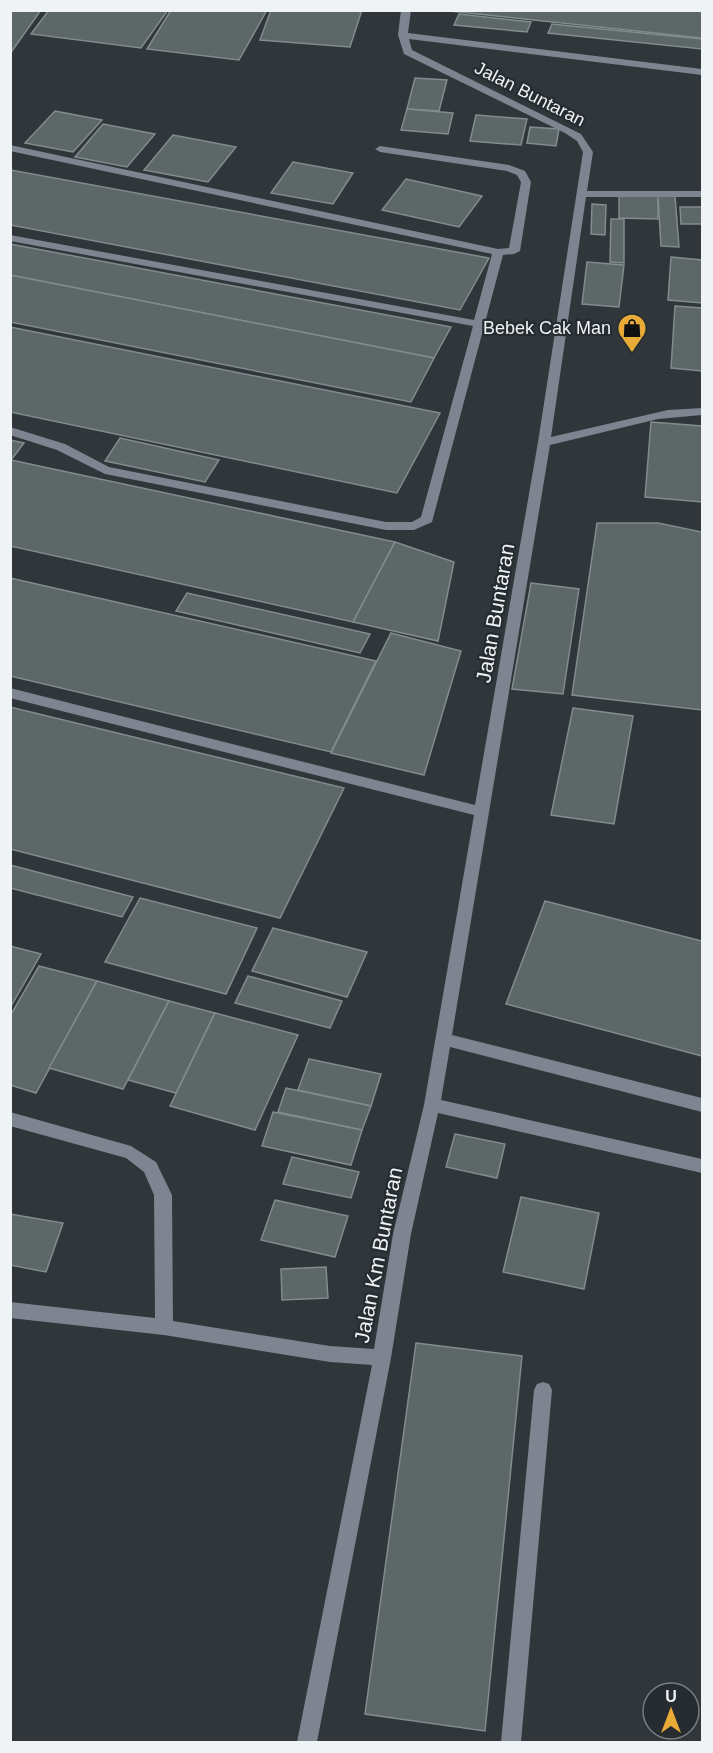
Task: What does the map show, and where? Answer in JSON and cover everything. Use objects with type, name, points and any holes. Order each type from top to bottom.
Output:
[{"type":"street","points":[[406,10],[403,35],[702,72]]},
{"type":"street","name":"Jalan Buntaran","points":[[403,35],[403,45],[412,56],[578,136],[587,144],[588,152],[544,442],[442,1039]]},
{"type":"street","points":[[10,148],[498,252],[514,251],[526,182],[521,173],[509,168],[380,149]]},
{"type":"street","points":[[583,194],[702,194]]},
{"type":"street","points":[[10,238],[478,324]]},
{"type":"street","points":[[10,431],[61,447],[105,470],[386,526],[414,526],[427,519],[498,252]]},
{"type":"street","points":[[544,442],[589,434],[666,413],[702,412]]},
{"type":"street","points":[[10,693],[480,811]]},
{"type":"street","points":[[442,1039],[702,1105]]},
{"type":"street","name":"Jalan Km Buntaran","points":[[307,1743],[382,1358],[402,1234],[432,1105],[442,1039]]},
{"type":"street","points":[[432,1105],[702,1166]]},
{"type":"street","points":[[10,1119],[131,1153],[150,1167],[163,1195],[164,1326]]},
{"type":"street","points":[[10,1310],[164,1326],[330,1354],[382,1358]]},
{"type":"street","points":[[511,1743],[543,1390]]},
{"type":"building","points":[[10,10],[41,10],[12,51],[10,51]]},
{"type":"building","points":[[49,10],[168,10],[141,48],[31,34]]},
{"type":"building","points":[[171,10],[267,10],[239,60],[147,49]]},
{"type":"building","points":[[271,10],[362,10],[350,47],[260,40]]},
{"type":"building","points":[[440,10],[702,10],[702,38]]},
{"type":"building","points":[[459,14],[531,22],[527,32],[454,25]]},
{"type":"building","points":[[552,24],[702,39],[702,49],[548,33]]},
{"type":"building","points":[[415,78],[447,80],[439,111],[407,109]]},
{"type":"building","points":[[407,109],[453,113],[448,134],[401,130]]},
{"type":"building","points":[[55,111],[102,120],[73,152],[25,143]]},
{"type":"building","points":[[476,115],[527,119],[521,145],[470,141]]},
{"type":"building","points":[[103,124],[155,134],[127,167],[75,157]]},
{"type":"building","points":[[530,127],[559,129],[556,146],[527,143]]},
{"type":"building","points":[[173,135],[236,147],[208,182],[144,170]]},
{"type":"building","points":[[293,162],[353,173],[333,204],[271,193]]},
{"type":"building","points":[[10,171],[489,258],[460,310],[10,225]]},
{"type":"building","points":[[406,179],[482,196],[459,227],[382,210]]},
{"type":"building","points":[[619,194],[658,196],[658,219],[619,218]]},
{"type":"building","points":[[658,196],[675,196],[679,247],[661,246]]},
{"type":"building","points":[[592,204],[606,205],[605,235],[591,234]]},
{"type":"building","points":[[680,207],[702,207],[702,224],[681,224]]},
{"type":"building","points":[[611,219],[624,219],[624,263],[610,262]]},
{"type":"building","points":[[10,244],[451,327],[434,358],[10,275]]},
{"type":"building","points":[[671,257],[702,260],[702,303],[668,300]]},
{"type":"building","points":[[587,262],[624,265],[619,307],[582,304]]},
{"type":"building","points":[[10,275],[434,358],[411,402],[10,322]]},
{"type":"building","points":[[675,306],[702,308],[702,371],[671,368]]},
{"type":"building","points":[[10,327],[440,413],[397,493],[10,412]]},
{"type":"building","points":[[651,422],[702,426],[702,502],[645,497]]},
{"type":"building","points":[[120,438],[219,460],[205,482],[105,461]]},
{"type":"building","points":[[10,440],[24,443],[11,460],[395,542],[353,622],[10,546]]},
{"type":"building","points":[[597,523],[658,523],[702,532],[702,710],[572,695]]},
{"type":"building","points":[[395,542],[454,562],[438,641],[353,622]]},
{"type":"building","points":[[10,578],[376,661],[331,752],[10,676]]},
{"type":"building","points":[[531,583],[579,589],[563,694],[512,689]]},
{"type":"building","points":[[187,593],[370,634],[360,653],[176,611]]},
{"type":"building","points":[[391,633],[461,651],[424,775],[331,753]]},
{"type":"building","points":[[10,707],[344,788],[280,918],[10,849]]},
{"type":"building","points":[[573,708],[633,716],[614,824],[551,815]]},
{"type":"building","points":[[10,865],[133,897],[122,917],[10,888]]},
{"type":"building","points":[[140,898],[257,928],[226,994],[105,962]]},
{"type":"building","points":[[545,901],[702,941],[702,1056],[506,1004]]},
{"type":"building","points":[[273,928],[367,952],[347,997],[252,971]]},
{"type":"building","points":[[10,946],[41,954],[10,1008]]},
{"type":"building","points":[[39,966],[97,981],[36,1093],[10,1085],[10,1016]]},
{"type":"building","points":[[248,976],[342,1001],[330,1028],[235,1003]]},
{"type":"building","points":[[97,981],[169,1001],[123,1089],[49,1068]]},
{"type":"building","points":[[169,1001],[215,1013],[176,1093],[128,1080]]},
{"type":"building","points":[[215,1013],[298,1035],[255,1130],[170,1106]]},
{"type":"building","points":[[309,1059],[381,1074],[371,1106],[298,1090]]},
{"type":"building","points":[[286,1088],[371,1106],[362,1130],[278,1112]]},
{"type":"building","points":[[273,1112],[362,1130],[351,1165],[262,1146]]},
{"type":"building","points":[[455,1134],[505,1144],[497,1178],[446,1167]]},
{"type":"building","points":[[292,1157],[359,1172],[351,1198],[283,1184]]},
{"type":"building","points":[[521,1197],[599,1213],[584,1289],[503,1272]]},
{"type":"building","points":[[275,1200],[348,1216],[335,1257],[261,1240]]},
{"type":"building","points":[[10,1214],[63,1223],[46,1272],[10,1265]]},
{"type":"building","points":[[326,1267],[328,1298],[282,1300],[281,1269]]},
{"type":"building","points":[[416,1343],[522,1356],[485,1731],[365,1714]]},
{"type":"place","name":"Bebek Cak Man","points":[[632,354]]}]
